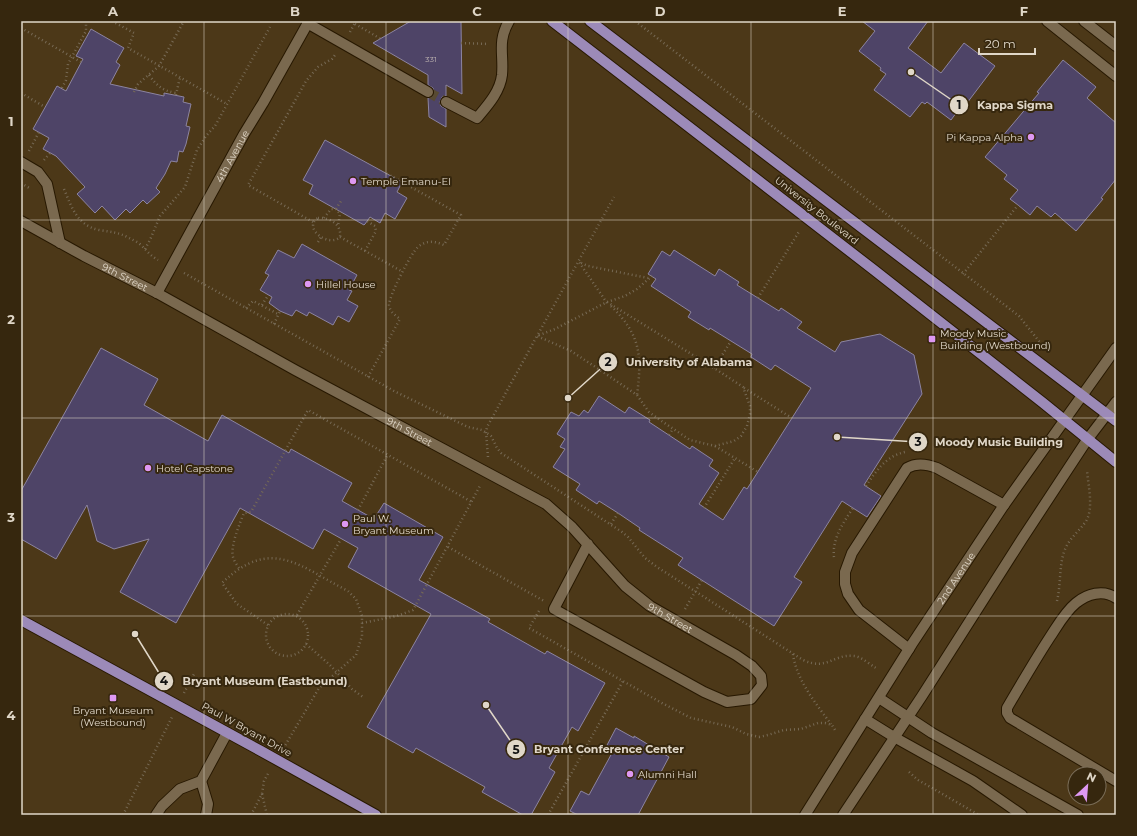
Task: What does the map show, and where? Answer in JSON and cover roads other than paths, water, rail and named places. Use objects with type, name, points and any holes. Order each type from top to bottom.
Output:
[{"type":"main road","name":"University Boulevard","points":[[552,21],[861,260],[1065,420],[1116,462]]},
{"type":"main road","name":"University Boulevard","points":[[590,21],[1116,421]]},
{"type":"main road","name":"Paul W Bryant Drive","points":[[21,620],[376,815]]},
{"type":"street","points":[[446,102],[477,118],[495,93],[502,76],[501,42],[510,21]]},
{"type":"street","points":[[1047,21],[1116,76]]},
{"type":"street","points":[[1084,21],[1116,46]]},
{"type":"street","points":[[308,22],[428,92]]},
{"type":"street","name":"4th Avenue","points":[[157,293],[244,134],[308,22]]},
{"type":"street","points":[[21,162],[38,172],[47,184],[60,243]]},
{"type":"street","name":"9th Street","points":[[21,221],[546,504],[572,527],[588,544],[625,586],[650,606],[736,655],[752,666],[761,676],[762,685],[751,699],[727,702],[704,692],[554,609],[588,544]]},
{"type":"street","name":"2nd Avenue","points":[[805,815],[909,649],[1004,505],[1116,348]]},
{"type":"street","points":[[843,815],[908,717],[1022,539],[1088,440],[1116,402]]},
{"type":"street","points":[[909,649],[859,610],[848,594],[845,584],[845,572],[852,553],[907,468],[914,464],[930,465],[1004,505]]},
{"type":"street","points":[[1116,598],[1102,593],[1088,596],[1076,603],[1063,617],[1007,708],[1007,713],[1010,718],[1116,781]]},
{"type":"street","points":[[879,698],[932,733],[1078,815]]},
{"type":"street","points":[[865,719],[973,781],[1022,815]]},
{"type":"street","points":[[156,815],[162,806],[180,789],[201,781],[227,733]]},
{"type":"street","points":[[201,781],[208,804],[206,815]]},
{"type":"tunnel","points":[[428,92],[446,102]]},
{"type":"place","name":"Kappa Sigma","points":[[911,72]]},
{"type":"place","name":"Pi Kappa Alpha","points":[[1031,137]]},
{"type":"place","name":"Temple Emanu-El","points":[[353,181]]},
{"type":"place","name":"Hillel House","points":[[308,284]]},
{"type":"place","name":"Moody Music Building (Westbound)","points":[[932,339]]},
{"type":"place","name":"University of Alabama","points":[[568,398]]},
{"type":"place","name":"Moody Music Building","points":[[837,437]]},
{"type":"place","name":"Hotel Capstone","points":[[148,468]]},
{"type":"place","name":"Paul W. Bryant Museum","points":[[345,524]]},
{"type":"place","name":"Bryant Museum (Eastbound)","points":[[135,634]]},
{"type":"place","name":"Bryant Museum (Westbound)","points":[[113,698]]},
{"type":"place","name":"Bryant Conference Center","points":[[486,705]]},
{"type":"place","name":"Alumni Hall","points":[[630,774]]}]
